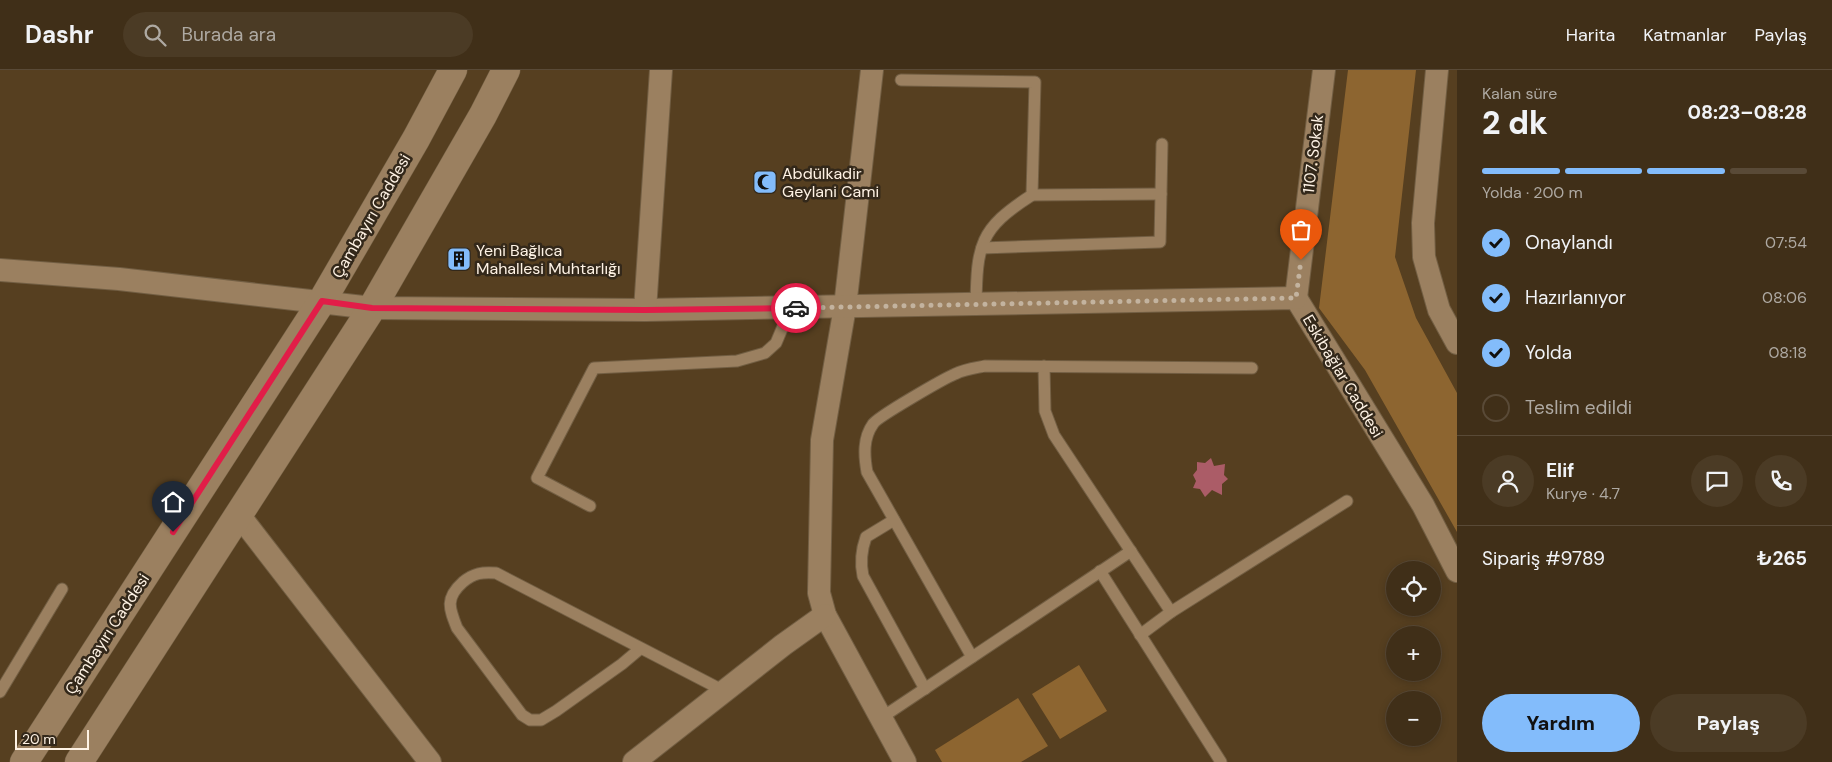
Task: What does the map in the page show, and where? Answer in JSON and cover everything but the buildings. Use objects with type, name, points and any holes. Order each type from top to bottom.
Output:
[{"type":"main road","name":"Çambayırı Caddesi","points":[[24,762],[322,301],[416,140],[453,70]]},
{"type":"main road","points":[[79,762],[372,308],[483,115],[506,70]]},
{"type":"street","points":[[645,310],[661,70]]},
{"type":"street","points":[[872,70],[845,307],[822,440],[819,593],[826,615],[905,762]]},
{"type":"street","name":"1107. Sokak","points":[[1296,298],[1324,70]]},
{"type":"street","points":[[1437,70],[1423,223],[1424,257],[1439,310],[1457,343]]},
{"type":"street","name":"Eskibağlar Caddesi","points":[[0,270],[118,279],[372,308],[645,310],[1296,298],[1423,505],[1457,571]]},
{"type":"street","points":[[239,516],[430,762]]},
{"type":"street","points":[[634,762],[783,645],[826,615]]},
{"type":"lane","points":[[901,80],[1035,82],[1032,195]]},
{"type":"lane","points":[[982,248],[1160,242],[1162,144]]},
{"type":"lane","points":[[976,305],[977,263],[986,236],[1001,216],[1032,195],[1161,194]]},
{"type":"lane","points":[[590,506],[538,478],[594,368],[737,361],[765,353],[776,343],[784,324],[787,308]]},
{"type":"lane","points":[[972,657],[867,472],[864,459],[865,447],[867,435],[874,421],[955,374],[985,366],[1252,368]]},
{"type":"lane","points":[[1044,366],[1044,406],[1048,423],[1054,435],[1171,612]]},
{"type":"lane","points":[[1140,635],[1171,612],[1347,501]]},
{"type":"lane","points":[[894,520],[866,537],[861,554],[861,565],[864,576],[925,689]]},
{"type":"lane","points":[[881,718],[1131,551]]},
{"type":"lane","points":[[1100,571],[1221,762]]},
{"type":"lane","points":[[641,648],[622,664],[556,711],[541,720],[530,720],[522,715],[457,628],[451,613],[450,602],[453,591],[469,577],[480,572],[496,573],[641,648],[724,691]]},
{"type":"lane","points":[[0,692],[62,589]]},
{"type":"shaded area","points":[[1348,70],[1416,70],[1395,257],[1416,318],[1457,393],[1457,532],[1365,370],[1319,308]]},
{"type":"shaded area","points":[[1211,458],[1214,466],[1225,464],[1224,475],[1228,479],[1222,484],[1222,495],[1212,490],[1205,497],[1200,489],[1193,488],[1196,481],[1193,475],[1197,470],[1197,462],[1205,463]]},
{"type":"shaded area","points":[[1079,665],[1107,711],[1060,739],[1032,694]]},
{"type":"shaded area","points":[[1018,698],[1048,746],[1021,762],[942,762],[935,750]]},
{"type":"way so far","points":[[796,308],[1296,298],[1301,260]]},
{"type":"place","name":"Abdülkadir Geylani Cami","points":[[765,182]]},
{"type":"place","name":"Yeni Bağlıca Mahallesi Muhtarlığı","points":[[459,259]]},
{"type":"route","points":[[173,532],[322,301],[372,308],[645,310],[796,308]]}]
